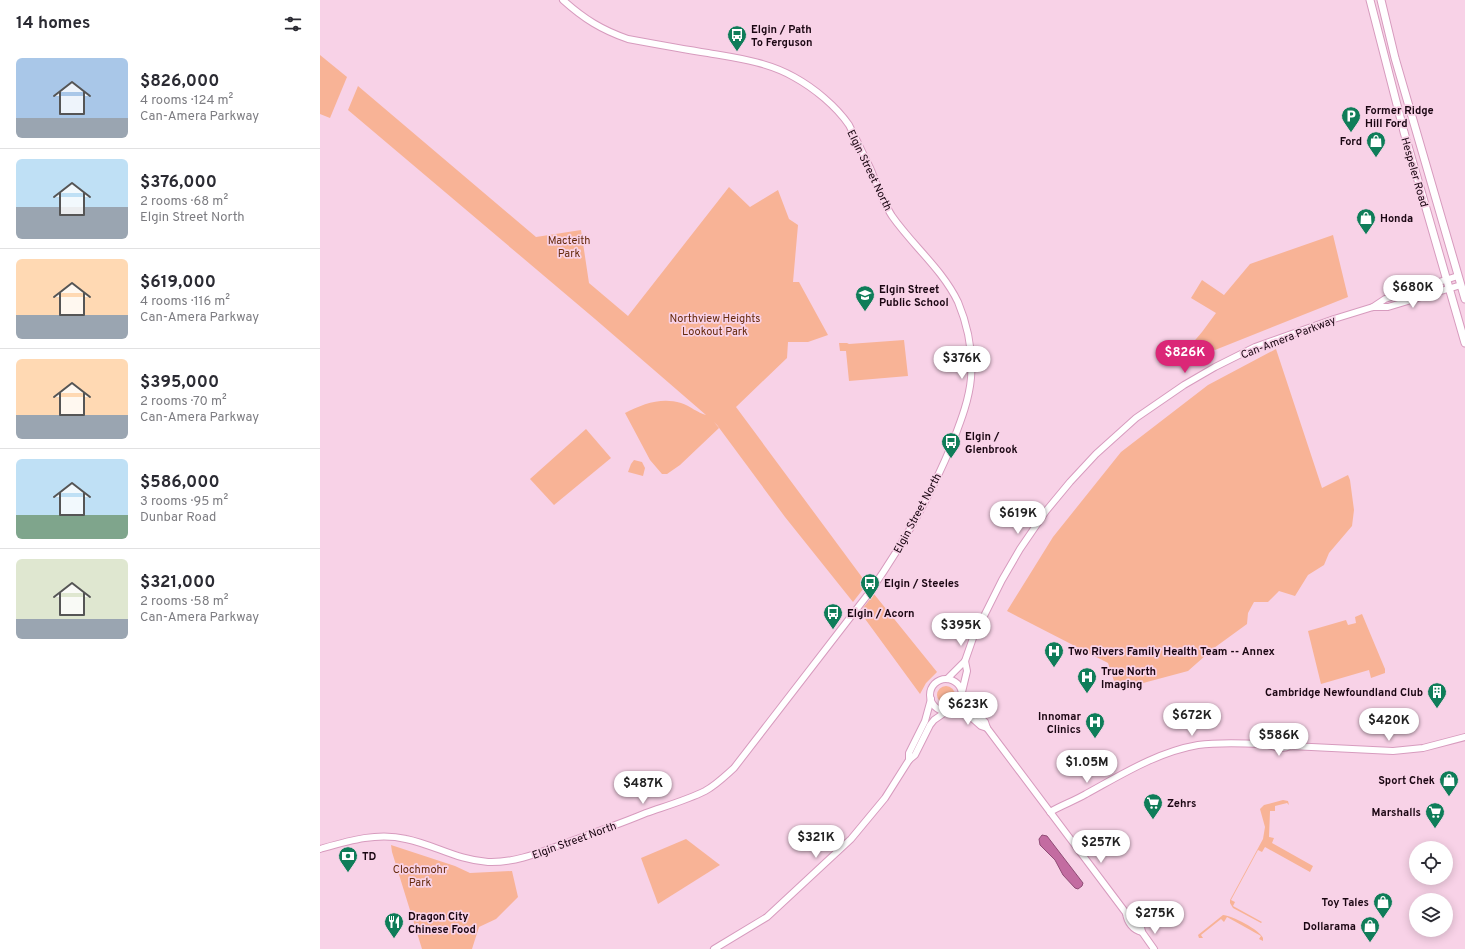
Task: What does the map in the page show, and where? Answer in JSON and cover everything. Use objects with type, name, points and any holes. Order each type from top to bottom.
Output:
[{"type":"main road","name":"Hespeler Road","points":[[1370,0],[1398,111],[1465,343]]},
{"type":"main road","name":"Hespeler Road","points":[[1381,0],[1395,58],[1465,300]]},
{"type":"street","name":"Elgin Street North","points":[[320,849],[363,838],[390,837],[407,839],[468,860],[488,862],[512,860],[532,855],[606,829],[714,786],[734,768],[869,593],[887,567],[929,495],[947,455],[966,404],[971,380],[972,356],[969,336],[957,301],[936,267],[892,216],[849,126],[836,111],[816,92],[793,76],[769,66],[623,37],[597,26],[579,15],[563,0]]},
{"type":"street","name":"Can-Amera Parkway","points":[[1374,307],[1385,299],[1458,276]]},
{"type":"street","name":"Can-Amera Parkway","points":[[947,679],[965,661],[976,632],[1002,580],[1024,542],[1046,511],[1070,482],[1119,433],[1154,405],[1221,363],[1255,347],[1298,331],[1374,307],[1388,307],[1461,285]]},
{"type":"street","name":"Can-Amera Parkway","points":[[962,694],[967,671],[965,661]]},
{"type":"street","points":[[909,760],[909,753],[925,721],[931,699],[931,691],[938,681],[947,679],[955,681],[970,707],[985,722],[987,728],[1126,913],[1132,915],[1154,949]]},
{"type":"street","points":[[714,949],[767,917],[851,839],[885,798],[909,760],[916,756],[930,725],[937,717],[958,706],[962,694]]},
{"type":"street","points":[[931,699],[937,707],[972,718],[981,726],[987,728]]},
{"type":"street","points":[[1050,812],[1084,796],[1147,762],[1181,750],[1212,743],[1236,742],[1268,744],[1274,741],[1285,742],[1291,746],[1399,751],[1430,747],[1465,737]]},
{"type":"green space","points":[[320,55],[347,77],[330,118],[320,114]]},
{"type":"green space","name":"Northview Heights Lookout Park","points":[[358,86],[536,237],[581,230],[589,283],[628,316],[729,187],[750,207],[778,190],[789,219],[798,225],[793,282],[799,282],[828,335],[808,342],[788,342],[787,358],[736,407],[867,584],[853,602],[785,517],[717,425],[714,422],[719,428],[680,465],[667,474],[662,474],[650,460],[625,413],[652,402],[674,401],[706,415],[348,110]]},
{"type":"green space","points":[[1333,235],[1348,297],[1215,350],[1205,346],[1182,366],[1182,362],[1179,359],[1216,313],[1191,298],[1202,280],[1224,295],[1250,264]]},
{"type":"green space","points":[[904,340],[908,376],[849,381],[846,351],[840,351],[839,343],[849,344]]},
{"type":"green space","points":[[1276,349],[1322,488],[1348,475],[1354,510],[1352,526],[1329,553],[1324,565],[1308,575],[1295,596],[1279,591],[1268,602],[1254,602],[1248,613],[1247,624],[1214,648],[1188,671],[1117,690],[1108,663],[1007,611],[1053,537],[1121,452],[1208,385]]},
{"type":"green space","points":[[586,429],[611,458],[554,505],[530,479]]},
{"type":"green space","points":[[634,460],[642,462],[645,468],[643,476],[628,472]]},
{"type":"green space","points":[[874,594],[937,672],[926,683],[920,694],[860,612]]},
{"type":"green space","points":[[1362,614],[1385,669],[1385,673],[1371,678],[1369,670],[1321,684],[1308,631],[1346,620],[1348,625],[1356,623],[1355,617]]},
{"type":"green space","points":[[946,686],[950,687],[954,691],[954,699],[950,703],[946,704],[942,703],[938,699],[937,695],[938,691],[942,687]]},
{"type":"green space","points":[[1283,800],[1288,801],[1289,805],[1287,803],[1275,806],[1275,811],[1270,811],[1269,837],[1274,838],[1272,843],[1313,866],[1310,872],[1265,847],[1262,852],[1258,850],[1231,900],[1235,902],[1233,906],[1262,922],[1261,923],[1233,908],[1230,900],[1263,839],[1265,827],[1260,809],[1264,805]]},
{"type":"green space","points":[[686,839],[720,865],[658,904],[641,858]]},
{"type":"green space","name":"Clochmohr Park","points":[[391,845],[455,866],[470,873],[512,871],[518,897],[496,919],[479,927],[472,949],[422,949]]},
{"type":"green space","points":[[1223,915],[1232,917],[1251,927],[1261,935],[1263,941],[1259,939],[1261,936],[1227,917],[1224,922],[1221,919],[1201,935],[1203,938],[1199,938],[1198,935]]},
{"type":"shaded area","points":[[1042,835],[1047,836],[1083,883],[1078,889],[1075,888],[1063,875],[1055,860],[1040,845],[1039,839]]},
{"type":"place","name":"Elgin / Path To Ferguson","points":[[737,52]]},
{"type":"place","name":"Former Ridge Hill Ford","points":[[1351,133]]},
{"type":"place","name":"Ford","points":[[1376,158]]},
{"type":"place","name":"Honda","points":[[1366,235]]},
{"type":"place","name":"Elgin Street Public School","points":[[865,312]]},
{"type":"place","name":"Elgin / Glenbrook","points":[[951,459]]},
{"type":"place","name":"Elgin / Steeles","points":[[870,600]]},
{"type":"place","name":"Elgin / Acorn","points":[[833,630]]},
{"type":"place","name":"Two Rivers Family Health Team -- Annex","points":[[1054,668]]},
{"type":"place","name":"True North Imaging","points":[[1087,694]]},
{"type":"place","name":"Cambridge Newfoundland Club","points":[[1437,709]]},
{"type":"place","name":"Innomar Clinics","points":[[1095,739]]},
{"type":"place","name":"Sport Chek","points":[[1449,797]]},
{"type":"place","name":"Zehrs","points":[[1153,820]]},
{"type":"place","name":"Marshalls","points":[[1435,829]]},
{"type":"place","name":"TD","points":[[348,873]]},
{"type":"place","name":"Toy Tales","points":[[1383,919]]},
{"type":"place","name":"Dragon City Chinese Food","points":[[394,939]]},
{"type":"place","name":"Dollarama","points":[[1370,943]]},
{"type":"park label","name":"Macteith Park","points":[[569,246]]}]
